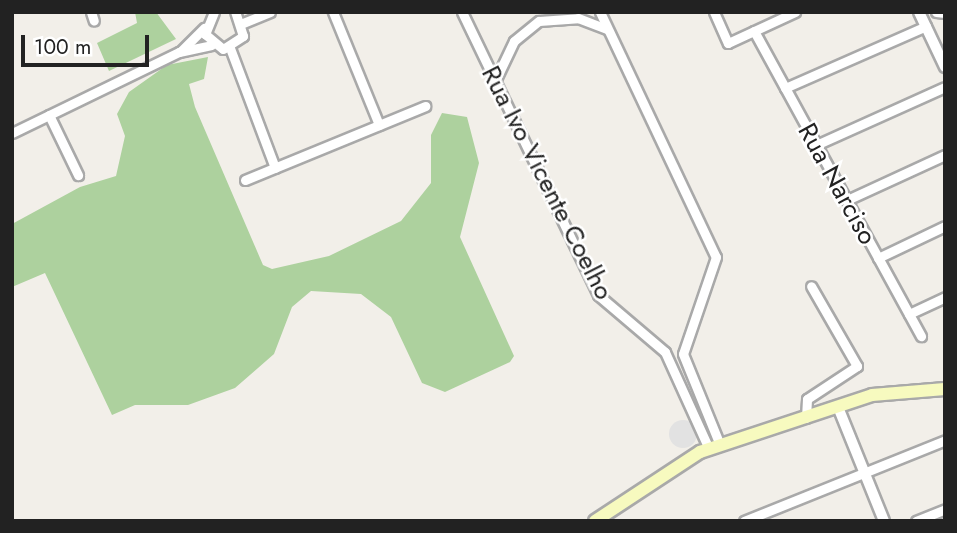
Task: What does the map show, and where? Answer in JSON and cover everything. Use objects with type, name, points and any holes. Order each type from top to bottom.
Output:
[{"type":"main road","points":[[595,521],[672,466],[715,447],[892,391],[945,389]]},
{"type":"street","points":[[179,52],[204,27],[214,12]]},
{"type":"street","points":[[12,133],[179,52],[211,45],[230,48],[240,41],[243,23],[235,12]]},
{"type":"street","points":[[243,23],[270,12]]},
{"type":"street","points":[[333,12],[379,125]]},
{"type":"street","name":"Rua Ivo Vicente Coelho","points":[[462,12],[597,295],[665,352],[715,447]]},
{"type":"street","points":[[600,12],[716,257],[683,345],[715,447]]},
{"type":"street","points":[[714,12],[728,43],[795,12]]},
{"type":"street","points":[[919,12],[945,67]]},
{"type":"street","points":[[936,12],[945,13]]},
{"type":"street","points":[[495,81],[514,41],[539,21],[579,18],[608,30]]},
{"type":"street","points":[[785,88],[926,26]]},
{"type":"street","points":[[204,27],[211,45]]},
{"type":"street","name":"Rua Narciso","points":[[754,31],[921,336]]},
{"type":"street","points":[[230,48],[275,168]]},
{"type":"street","points":[[816,145],[945,87]]},
{"type":"street","points":[[245,180],[425,106]]},
{"type":"street","points":[[49,115],[78,175]]},
{"type":"street","points":[[846,201],[945,155]]},
{"type":"street","points":[[878,258],[945,226]]},
{"type":"street","points":[[806,418],[807,399],[858,366],[811,286]]},
{"type":"street","points":[[909,314],[945,297]]},
{"type":"street","points":[[665,352],[683,345]]},
{"type":"street","points":[[838,407],[884,521]]},
{"type":"street","points":[[744,521],[945,440]]},
{"type":"street","points":[[916,521],[945,509]]},
{"type":"green space","points":[[135,12],[156,12],[176,39],[109,71],[97,43],[137,23]]},
{"type":"green space","points":[[208,57],[204,79],[189,84],[195,107],[263,265],[272,269],[329,256],[401,221],[431,183],[431,135],[442,113],[467,117],[479,163],[460,237],[514,356],[510,362],[445,392],[422,383],[391,317],[361,294],[311,291],[292,307],[274,354],[235,388],[188,405],[135,405],[112,415],[45,273],[12,287],[12,224],[80,187],[116,176],[125,136],[117,114],[129,92],[167,65]]},
{"type":"shaded area","points":[[683,420],[693,424],[697,434],[693,444],[683,448],[673,444],[669,434],[673,424]]}]
